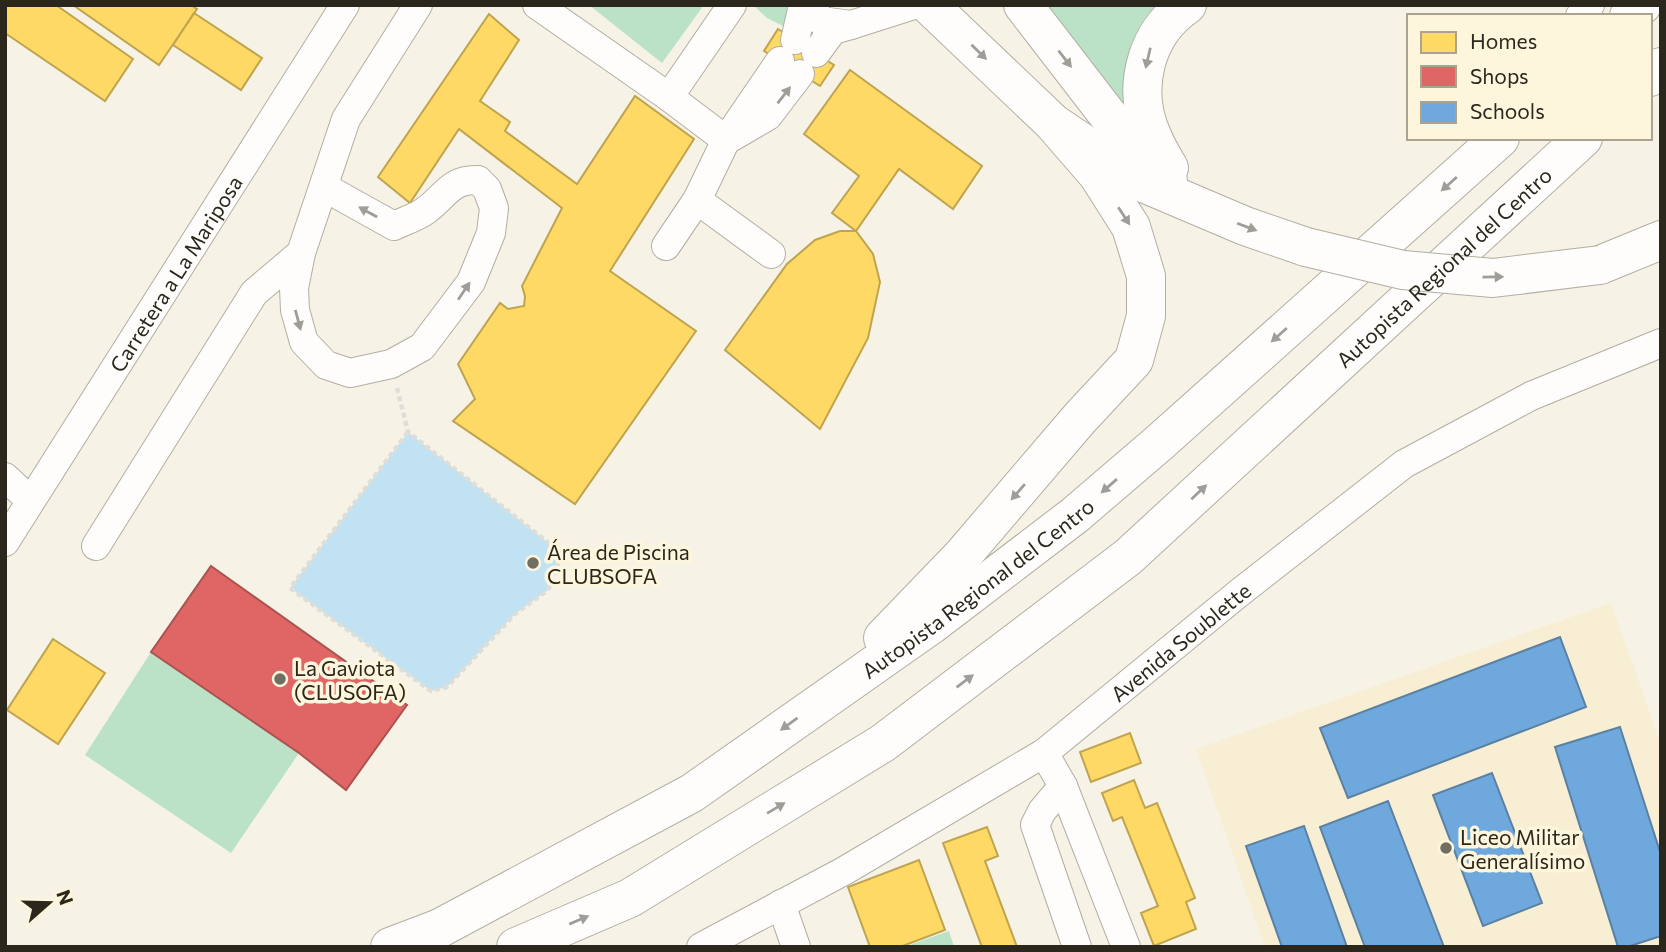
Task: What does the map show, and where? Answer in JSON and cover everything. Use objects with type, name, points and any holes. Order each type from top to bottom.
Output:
[{"type":"highway","points":[[827,696],[962,556],[1080,418],[1134,360],[1146,316],[1146,276],[1131,227],[1098,175],[1053,123],[929,5]]},
{"type":"highway","points":[[1023,5],[1135,149],[1190,202]]},
{"type":"highway","points":[[1187,5],[1163,27],[1150,47],[1143,78],[1143,108],[1152,137],[1190,202]]},
{"type":"highway","points":[[1053,123],[1139,181],[1245,226],[1306,247],[1403,270],[1493,278],[1601,265],[1661,240]]},
{"type":"highway","name":"Autopista Regional del Centro","points":[[516,947],[630,898],[883,743],[1128,557],[1581,140]]},
{"type":"highway","name":"Autopista Regional del Centro","points":[[390,947],[440,928],[692,793],[931,625],[1075,515],[1496,141]]},
{"type":"street","name":"Carretera a La Mariposa","points":[[5,542],[345,5]]},
{"type":"street","points":[[324,187],[394,226],[425,211],[445,192],[464,180],[478,180],[487,189],[494,208],[491,233],[471,282],[422,347],[391,364],[349,373],[326,365],[304,342],[295,310],[294,288],[301,253],[346,119],[418,5]]},
{"type":"street","points":[[537,5],[726,140]]},
{"type":"street","points":[[669,97],[732,5]]},
{"type":"street","points":[[666,246],[696,200],[726,140],[768,116],[798,57],[803,5]]},
{"type":"street","points":[[814,5],[821,21],[851,25]]},
{"type":"street","points":[[798,57],[833,30],[914,5]]},
{"type":"street","points":[[696,200],[771,254]]},
{"type":"street","points":[[96,547],[254,293],[301,253]]},
{"type":"street","name":"Avenida Soublette","points":[[701,947],[844,871],[1044,752],[1238,593],[1404,464],[1531,396],[1661,343]]},
{"type":"street","points":[[5,477],[30,500]]},
{"type":"street","points":[[1044,752],[1063,786],[1126,947]]},
{"type":"street","points":[[1063,786],[1042,811],[1035,825],[1077,947]]},
{"type":"street","points":[[781,904],[796,947]]},
{"type":"path","points":[[391,364],[408,432],[555,548],[558,568],[548,590],[515,614],[447,687],[431,691],[290,588],[408,432]]},
{"type":"shaded area","name":"Liceo Militar Generalísimo","points":[[1611,603],[1661,745],[1661,947],[1265,947],[1196,749]]},
{"type":"green space","points":[[589,5],[704,5],[662,63]]},
{"type":"green space","points":[[753,5],[794,5],[791,30],[767,18]]},
{"type":"green space","points":[[1041,5],[1164,5],[1133,124]]},
{"type":"green space","points":[[151,652],[299,753],[231,853],[85,755]]},
{"type":"green space","points":[[949,931],[954,947],[904,947]]},
{"type":"water","name":"Área de Piscina CLUBSOFA","points":[[408,432],[555,548],[558,568],[548,590],[515,614],[447,687],[431,691],[290,588]]},
{"type":"building: Homes","points":[[5,5],[56,5],[133,59],[105,101],[5,33]]},
{"type":"building: Homes","points":[[73,5],[191,5],[197,9],[159,65]]},
{"type":"building: Homes","points":[[194,13],[262,58],[241,90],[173,45]]},
{"type":"building: Homes","points":[[489,14],[519,40],[480,101],[510,122],[505,131],[577,184],[635,96],[694,139],[610,271],[696,331],[575,504],[453,421],[475,399],[458,364],[500,303],[508,309],[524,306],[522,286],[562,208],[459,129],[410,203],[378,177]]},
{"type":"building: Homes","points":[[778,29],[834,65],[820,86],[764,51]]},
{"type":"building: Homes","points":[[850,70],[982,166],[953,209],[899,169],[856,231],[832,213],[859,176],[804,134]]},
{"type":"building: Homes","points":[[840,231],[856,231],[873,254],[880,282],[868,338],[820,429],[725,350],[787,264],[815,240]]},
{"type":"building: Homes","points":[[53,639],[105,673],[58,744],[7,710]]},
{"type":"building: Homes","points":[[1130,733],[1141,763],[1091,782],[1080,752]]},
{"type":"building: Homes","points":[[1134,780],[1145,808],[1157,803],[1195,898],[1186,902],[1196,929],[1154,946],[1141,913],[1158,906],[1122,817],[1113,821],[1102,793]]},
{"type":"building: Homes","points":[[987,827],[998,856],[985,861],[1017,947],[982,947],[943,843]]},
{"type":"building: Homes","points":[[919,860],[945,930],[900,947],[870,947],[848,887]]},
{"type":"building: Shops","name":"La Gaviota (CLUSOFA)","points":[[211,566],[407,705],[346,790],[299,753],[151,652]]},
{"type":"building: Schools","points":[[1560,637],[1586,707],[1348,798],[1320,728]]},
{"type":"building: Schools","points":[[1620,727],[1661,855],[1661,936],[1627,947],[1618,947],[1555,747]]},
{"type":"building: Schools","points":[[1492,773],[1542,903],[1483,926],[1433,795]]},
{"type":"building: Schools","points":[[1388,801],[1444,947],[1365,947],[1320,827]]},
{"type":"building: Schools","points":[[1304,826],[1347,947],[1282,947],[1246,846]]},
{"type":"place","name":"Área de Piscina CLUBSOFA","points":[[533,563]]},
{"type":"place","name":"La Gaviota (CLUSOFA)","points":[[280,679]]},
{"type":"place","name":"Liceo Militar Generalísimo","points":[[1446,848]]}]
